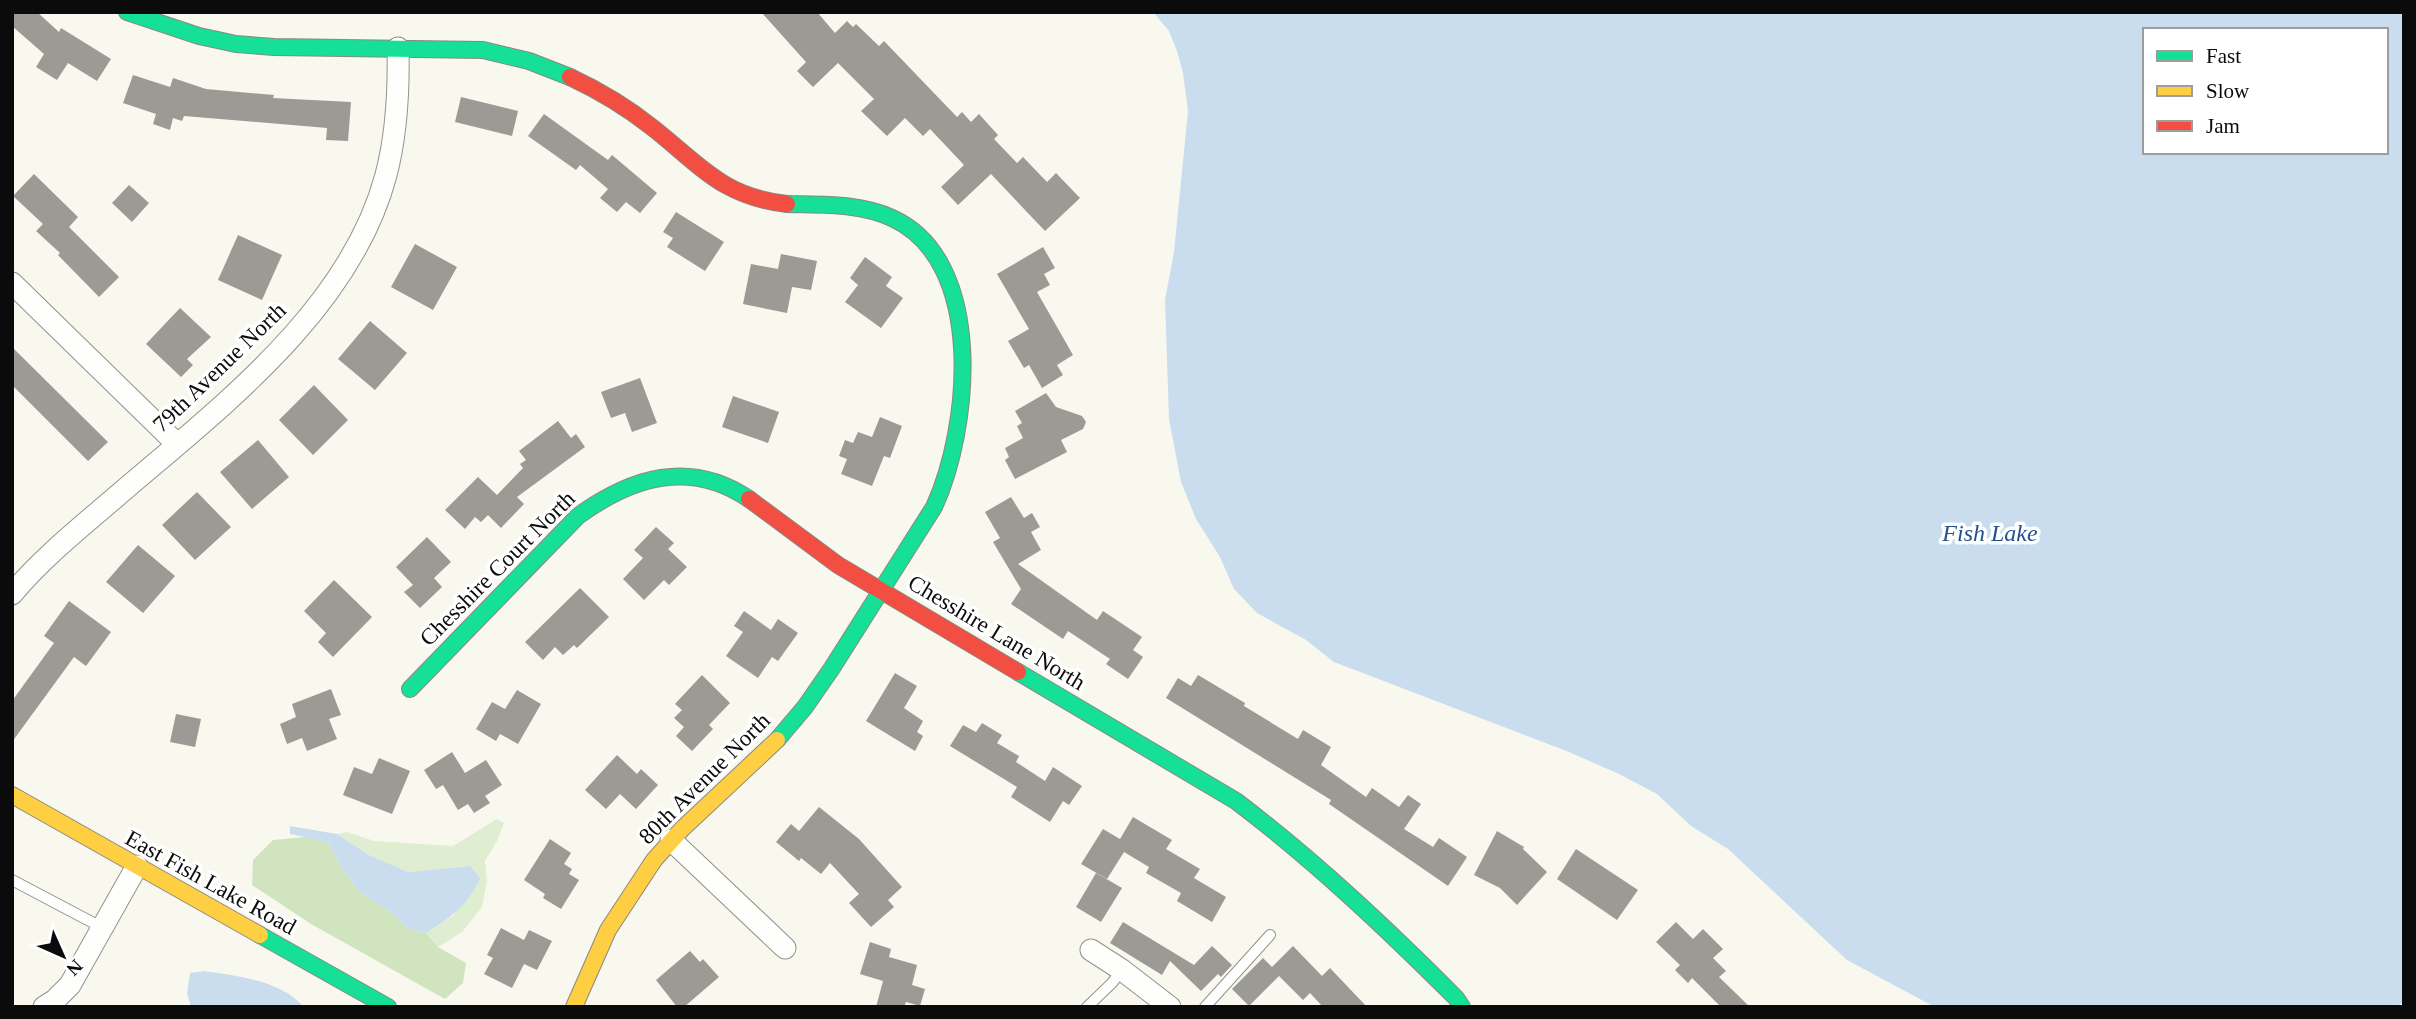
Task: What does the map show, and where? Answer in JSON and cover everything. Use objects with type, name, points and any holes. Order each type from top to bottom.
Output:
[{"type":"street","name":"Chesshire Lane North","points":[[127,12],[199,36],[236,44],[483,50],[511,54],[544,65],[603,94],[651,127],[725,187],[773,203],[861,206],[886,214],[916,233],[944,265],[956,295],[960,324],[961,390],[957,436],[945,481],[925,523],[881,590],[1236,801],[1289,841],[1358,901],[1462,1007]]},
{"type":"street","name":"79th Avenue North","points":[[12,594],[47,556],[271,360],[311,315],[344,268],[364,231],[386,175],[396,128],[398,48]]},
{"type":"street","points":[[12,283],[177,444]]},
{"type":"street","name":"Chesshire Court North","points":[[410,689],[578,516],[617,490],[641,481],[680,476],[723,484],[756,503],[805,542],[881,590]]},
{"type":"street","name":"80th Avenue North","points":[[573,1007],[607,932],[636,885],[671,840],[777,741],[820,687],[881,590]]},
{"type":"street","name":"East Fish Lake Road","points":[[12,796],[388,1007]]},
{"type":"street","points":[[671,840],[785,948]]},
{"type":"street","points":[[44,1007],[70,985],[137,866]]},
{"type":"street","points":[[1091,950],[1170,1007]]},
{"type":"lane","points":[[12,880],[103,928]]},
{"type":"lane","points":[[1205,1007],[1270,935]]},
{"type":"lane","points":[[1087,1007],[1122,970]]},
{"type":"green space","points":[[497,819],[504,823],[485,861],[487,881],[482,907],[462,932],[438,947],[426,933],[454,915],[470,866],[408,872],[369,855],[337,834],[347,832],[374,841],[453,846]]},
{"type":"green space","points":[[306,837],[328,842],[342,868],[360,892],[388,910],[408,928],[426,933],[438,947],[466,963],[463,983],[445,999],[311,924],[252,885],[253,860],[273,840]]},
{"type":"water","name":"Fish Lake","points":[[1153,12],[2404,12],[2404,1002],[2395,1007],[1933,1006],[1847,960],[1728,849],[1691,826],[1657,794],[1569,752],[1334,662],[1306,640],[1257,613],[1234,589],[1220,557],[1196,519],[1181,482],[1169,419],[1165,300],[1174,252],[1188,111],[1177,51],[1169,31]]},
{"type":"water","points":[[290,826],[337,834],[369,855],[408,872],[470,866],[480,878],[470,897],[443,922],[426,933],[408,928],[388,910],[360,892],[342,868],[328,842],[290,834]]},
{"type":"water","points":[[204,971],[244,977],[271,985],[304,1007],[191,1007],[187,994],[190,973]]},
{"type":"building","points":[[12,12],[37,12],[59,32],[61,28],[111,59],[97,81],[68,63],[57,80],[36,67],[44,54],[12,26]]},
{"type":"building","points":[[761,12],[817,12],[835,33],[847,21],[853,27],[856,24],[879,46],[884,41],[957,117],[962,112],[971,122],[979,114],[998,135],[994,139],[1017,163],[1023,157],[1047,182],[1056,173],[1080,198],[1045,231],[991,174],[958,205],[941,187],[964,165],[930,129],[923,136],[905,118],[887,136],[861,111],[874,99],[838,63],[813,87],[797,71],[806,62]]},
{"type":"building","points":[[133,75],[170,87],[173,78],[206,89],[274,95],[273,98],[351,102],[348,141],[326,140],[327,128],[184,116],[182,121],[173,118],[170,130],[153,124],[156,114],[123,103]]},
{"type":"building","points":[[461,97],[518,111],[512,136],[455,122]]},
{"type":"building","points":[[544,114],[608,160],[612,155],[657,193],[640,213],[626,202],[617,212],[600,198],[608,189],[580,165],[576,170],[528,136]]},
{"type":"building","points":[[34,174],[78,217],[69,227],[119,277],[99,297],[58,255],[60,253],[36,231],[43,224],[13,196]]},
{"type":"building","points":[[129,185],[149,203],[132,222],[112,203]]},
{"type":"building","points":[[676,212],[724,242],[705,271],[667,247],[673,238],[663,232]]},
{"type":"building","points":[[238,235],[282,255],[262,300],[218,280]]},
{"type":"building","points":[[415,244],[457,267],[433,310],[391,287]]},
{"type":"building","points":[[1043,247],[1055,268],[1044,274],[1050,285],[1037,292],[1073,355],[1057,365],[1063,375],[1042,388],[1029,365],[1024,368],[1008,341],[1029,329],[997,274]]},
{"type":"building","points":[[781,254],[817,261],[811,290],[792,287],[787,313],[743,304],[751,264],[778,269]]},
{"type":"building","points":[[865,257],[892,277],[886,286],[903,298],[881,328],[845,302],[858,285],[850,278]]},
{"type":"building","points":[[180,308],[211,337],[187,359],[193,365],[181,377],[146,344]]},
{"type":"building","points":[[370,321],[407,353],[375,390],[338,359]]},
{"type":"building","points":[[12,347],[108,442],[88,461],[12,385]]},
{"type":"building","points":[[640,378],[657,423],[632,432],[625,413],[611,418],[601,392]]},
{"type":"building","points":[[314,385],[348,420],[313,455],[279,420]]},
{"type":"building","points":[[1046,393],[1056,407],[1082,416],[1086,422],[1083,429],[1061,440],[1067,452],[1015,479],[1005,460],[1009,457],[1005,448],[1023,438],[1017,426],[1022,423],[1015,411]]},
{"type":"building","points":[[733,396],[779,412],[768,443],[722,427]]},
{"type":"building","points":[[880,417],[902,426],[890,458],[884,456],[872,486],[841,474],[847,459],[839,456],[845,440],[853,443],[858,432],[872,437]]},
{"type":"building","points":[[558,421],[571,438],[576,434],[585,447],[517,497],[524,504],[501,528],[488,515],[481,522],[475,517],[465,529],[445,510],[478,477],[497,495],[523,468],[520,464],[526,460],[519,451]]},
{"type":"building","points":[[258,440],[289,477],[252,509],[220,472]]},
{"type":"building","points":[[197,492],[231,527],[195,560],[162,525]]},
{"type":"building","points":[[1011,497],[1024,518],[1032,513],[1040,527],[1031,532],[1041,550],[1018,564],[1097,620],[1103,611],[1142,637],[1133,650],[1143,657],[1128,679],[1106,664],[1110,659],[1068,631],[1063,639],[1011,604],[1021,589],[993,542],[1000,538],[985,512]]},
{"type":"building","points":[[656,527],[674,543],[668,549],[687,567],[669,585],[664,580],[644,600],[623,579],[643,558],[634,550]]},
{"type":"building","points":[[427,537],[451,562],[434,578],[442,587],[420,608],[404,592],[413,585],[396,567]]},
{"type":"building","points":[[138,545],[175,576],[143,613],[106,582]]},
{"type":"building","points":[[334,580],[372,617],[333,657],[318,642],[326,633],[304,611]]},
{"type":"building","points":[[580,588],[609,617],[577,648],[574,645],[563,655],[555,647],[543,660],[525,642]]},
{"type":"building","points":[[69,601],[111,632],[86,666],[74,657],[12,742],[12,701],[54,643],[44,636]]},
{"type":"building","points":[[744,611],[771,630],[778,619],[798,633],[778,661],[772,657],[758,678],[726,656],[743,632],[734,626]]},
{"type":"building","points":[[895,673],[917,686],[904,708],[923,721],[917,732],[923,736],[915,751],[866,721]]},
{"type":"building","points":[[702,675],[730,703],[709,725],[713,729],[692,751],[676,736],[684,727],[674,718],[682,710],[675,704]]},
{"type":"building","points":[[1198,675],[1298,739],[1303,730],[1331,747],[1321,765],[1366,797],[1372,788],[1399,807],[1408,795],[1421,804],[1404,829],[1433,847],[1439,838],[1467,857],[1448,886],[1329,804],[1331,800],[1166,698],[1178,678],[1191,686]]},
{"type":"building","points":[[331,689],[341,715],[329,719],[337,739],[307,751],[302,738],[287,744],[280,724],[296,717],[292,704]]},
{"type":"building","points":[[517,690],[541,704],[518,744],[500,734],[496,741],[476,729],[492,702],[505,709]]},
{"type":"building","points":[[176,714],[201,719],[195,747],[170,742]]},
{"type":"building","points":[[982,723],[1002,735],[997,743],[1019,756],[1016,762],[1045,781],[1053,767],[1082,786],[1069,805],[1063,801],[1050,822],[1011,797],[1017,787],[950,746],[963,725],[976,732]]},
{"type":"building","points":[[452,752],[465,773],[486,760],[502,785],[485,796],[490,803],[474,813],[468,804],[458,810],[443,785],[436,789],[424,770]]},
{"type":"building","points":[[617,755],[637,774],[641,769],[658,785],[636,809],[620,794],[606,809],[585,790]]},
{"type":"building","points":[[379,758],[410,771],[392,814],[343,795],[354,767],[372,774]]},
{"type":"building","points":[[819,807],[859,839],[902,887],[888,900],[894,907],[871,927],[849,903],[859,894],[830,863],[821,874],[801,858],[799,861],[776,842],[791,824],[799,831]]},
{"type":"building","points":[[1133,817],[1172,840],[1166,849],[1200,869],[1194,878],[1226,897],[1212,922],[1177,901],[1181,893],[1146,873],[1149,867],[1124,852],[1107,879],[1081,864],[1103,829],[1120,839]]},
{"type":"building","points":[[1497,831],[1524,847],[1547,872],[1517,905],[1500,888],[1474,875]]},
{"type":"building","points":[[550,839],[571,853],[564,864],[572,869],[569,874],[579,880],[561,909],[543,898],[545,894],[524,880]]},
{"type":"building","points":[[1576,849],[1638,890],[1617,920],[1557,879]]},
{"type":"building","points":[[1096,873],[1122,888],[1101,922],[1076,907]]},
{"type":"building","points":[[1123,922],[1194,965],[1212,946],[1232,965],[1221,977],[1218,974],[1201,991],[1170,961],[1162,975],[1110,943]]},
{"type":"building","points":[[1676,922],[1693,939],[1703,929],[1723,949],[1713,958],[1726,971],[1719,977],[1750,1007],[1721,1007],[1692,978],[1688,983],[1675,970],[1680,965],[1656,942]]},
{"type":"building","points":[[501,928],[524,940],[529,930],[552,941],[537,970],[524,964],[512,988],[484,974],[493,958],[487,955]]},
{"type":"building","points":[[870,942],[891,949],[889,957],[917,965],[912,985],[925,989],[920,1006],[906,1002],[904,1007],[876,1007],[883,981],[860,974]]},
{"type":"building","points":[[1293,946],[1322,976],[1330,968],[1367,1007],[1323,1007],[1310,993],[1303,1000],[1279,976],[1249,1006],[1232,989],[1263,958],[1272,967]]},
{"type":"building","points":[[690,951],[700,962],[703,959],[719,977],[684,1007],[677,1007],[656,980]]},
{"type":"traffic: fast","points":[[127,12],[199,36],[236,44],[483,50],[529,61],[570,77]]},
{"type":"traffic: fast","points":[[777,740],[805,707],[832,668],[934,507],[956,435],[962,393],[962,349],[957,308],[944,270],[923,240],[892,218],[879,213],[841,206],[787,204]]},
{"type":"traffic: fast","points":[[410,689],[578,516],[598,502],[640,483],[683,477],[705,479],[749,499]]},
{"type":"traffic: fast","points":[[1018,672],[1236,801],[1294,847],[1349,896],[1430,972],[1462,1007]]},
{"type":"traffic: fast","points":[[260,935],[388,1007]]},
{"type":"traffic: slow","points":[[574,1007],[608,930],[654,860],[682,829],[777,740]]},
{"type":"traffic: slow","points":[[12,795],[260,935]]},
{"type":"traffic: jam","points":[[570,77],[634,114],[729,187],[746,195],[787,204]]},
{"type":"traffic: jam","points":[[749,499],[838,565],[1018,672]]}]
